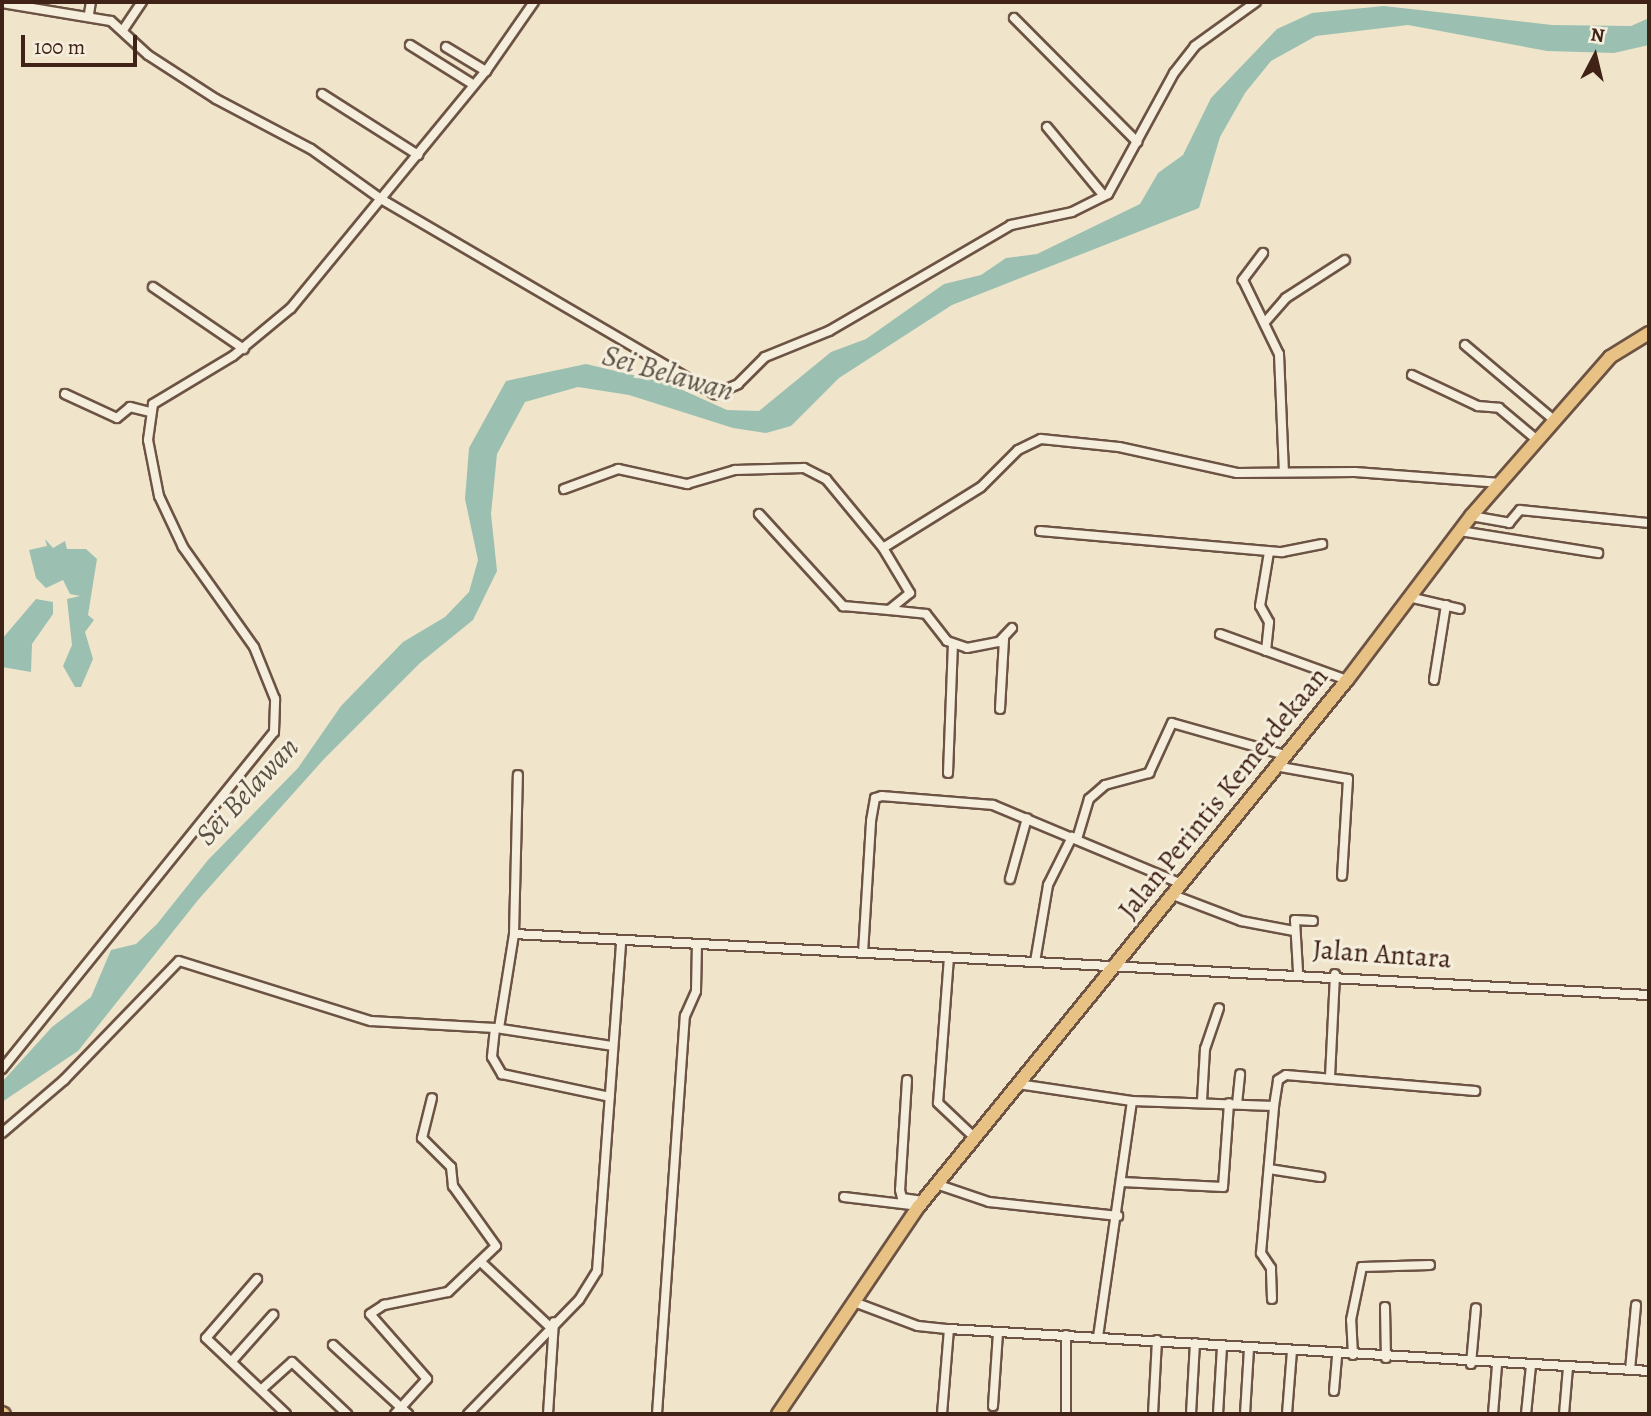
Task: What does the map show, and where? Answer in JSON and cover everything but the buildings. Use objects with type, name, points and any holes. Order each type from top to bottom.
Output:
[{"type":"main road","name":"Jalan Perintis Kemerdekaan","points":[[778,1414],[936,1184],[1347,680],[1413,597],[1471,516],[1610,357],[1649,333]]},
{"type":"street","points":[[89,14],[91,2]]},
{"type":"street","points":[[123,30],[142,2]]},
{"type":"street","points":[[2,1069],[274,732],[275,699],[254,647],[183,547],[159,496],[148,440],[150,412],[160,396],[244,349],[291,308],[486,71],[534,2]]},
{"type":"street","points":[[2,3],[39,5],[89,14],[123,30],[216,99],[312,149],[381,199],[715,394],[738,384],[765,357],[830,331],[1011,225],[1072,212],[1104,196],[1195,46],[1256,2]]},
{"type":"street","points":[[1014,18],[1137,142]]},
{"type":"street","points":[[410,45],[474,85]]},
{"type":"street","points":[[446,47],[486,71]]},
{"type":"street","points":[[322,94],[418,155]]},
{"type":"street","points":[[1046,127],[1104,196]]},
{"type":"street","points":[[1263,253],[1243,280],[1266,321],[1284,388],[1284,472]]},
{"type":"street","points":[[1266,321],[1286,298],[1345,260]]},
{"type":"street","points":[[153,287],[244,349]]},
{"type":"street","points":[[1465,345],[1554,419]]},
{"type":"street","points":[[1412,375],[1478,406],[1499,408],[1536,439]]},
{"type":"street","points":[[65,394],[117,418],[130,407],[150,412]]},
{"type":"street","points":[[883,548],[981,487],[1018,450],[1041,439],[1119,447],[1237,473],[1284,472],[1501,483]]},
{"type":"street","points":[[564,489],[618,469],[687,484],[735,470],[804,468],[826,479],[883,548],[910,593],[889,610]]},
{"type":"street","points":[[1471,516],[1509,523],[1520,510],[1649,523]]},
{"type":"street","points":[[759,514],[834,602],[926,614],[953,645],[979,648],[1004,639]]},
{"type":"street","points":[[1040,531],[1269,552],[1322,544]]},
{"type":"street","points":[[1460,531],[1598,553]]},
{"type":"street","points":[[1266,651],[1269,622],[1259,606],[1269,552]]},
{"type":"street","points":[[1413,597],[1460,609]]},
{"type":"street","points":[[1434,680],[1446,606]]},
{"type":"street","points":[[1000,709],[1004,639],[1012,628]]},
{"type":"street","points":[[1220,634],[1347,680]]},
{"type":"street","points":[[948,773],[953,645]]},
{"type":"street","points":[[1035,962],[1048,885],[1074,838],[1089,799],[1105,785],[1149,773],[1172,723],[1285,755]]},
{"type":"street","points":[[1275,766],[1348,779],[1342,876]]},
{"type":"street","points":[[518,775],[514,934],[492,1057],[502,1074],[610,1097]]},
{"type":"street","points":[[863,953],[875,798],[984,803],[1074,838],[1241,921],[1294,931]]},
{"type":"street","points":[[1010,879],[1027,818]]},
{"type":"street","points":[[1298,971],[1294,931],[1297,916],[1313,921]]},
{"type":"street","name":"Jalan Antara","points":[[514,934],[1112,967],[1298,971],[1649,995]]},
{"type":"street","points":[[468,1414],[552,1325],[597,1271],[621,942]]},
{"type":"street","points":[[657,1414],[685,1016],[696,991],[697,945]]},
{"type":"street","points":[[948,957],[938,1103],[974,1137]]},
{"type":"street","points":[[2,1133],[64,1080],[177,961],[371,1021],[497,1028],[613,1046]]},
{"type":"street","points":[[1330,1077],[1335,974]]},
{"type":"street","points":[[1202,1101],[1205,1049],[1219,1008]]},
{"type":"street","points":[[1122,1182],[1223,1187],[1233,1103],[1240,1074]]},
{"type":"street","points":[[1272,1299],[1271,1268],[1261,1253],[1280,1076],[1330,1077],[1475,1091]]},
{"type":"street","points":[[907,1080],[900,1190],[902,1198],[921,1204]]},
{"type":"street","points":[[1018,1084],[1132,1101],[1202,1101],[1275,1106]]},
{"type":"street","points":[[333,1345],[401,1412],[427,1379],[370,1314],[384,1305],[448,1292],[483,1264],[495,1238],[464,1205],[451,1167],[422,1138],[432,1098]]},
{"type":"street","points":[[1098,1337],[1118,1216],[1132,1101]]},
{"type":"street","points":[[1269,1170],[1321,1177]]},
{"type":"street","points":[[936,1184],[989,1202],[1118,1216]]},
{"type":"street","points":[[844,1197],[921,1204]]},
{"type":"street","points":[[483,1264],[552,1325]]},
{"type":"street","points":[[1353,1355],[1351,1320],[1362,1267],[1430,1265]]},
{"type":"street","points":[[257,1279],[206,1336],[286,1414]]},
{"type":"street","points":[[854,1302],[918,1326],[949,1329],[1157,1340],[1471,1364],[1649,1371]]},
{"type":"street","points":[[1630,1370],[1636,1305]]},
{"type":"street","points":[[1385,1307],[1386,1358]]},
{"type":"street","points":[[1471,1364],[1476,1308]]},
{"type":"street","points":[[232,1361],[273,1315]]},
{"type":"street","points":[[548,1414],[552,1325]]},
{"type":"street","points":[[942,1414],[949,1329]]},
{"type":"street","points":[[993,1406],[998,1332]]},
{"type":"street","points":[[1066,1335],[1061,1383],[1066,1414]]},
{"type":"street","points":[[1153,1414],[1157,1340]]},
{"type":"street","points":[[1191,1414],[1195,1343]]},
{"type":"street","points":[[1218,1414],[1222,1346]]},
{"type":"street","points":[[1245,1414],[1248,1348]]},
{"type":"street","points":[[1287,1414],[1292,1351]]},
{"type":"street","points":[[1334,1391],[1337,1354]]},
{"type":"street","points":[[261,1389],[292,1362],[347,1414]]},
{"type":"street","points":[[1493,1414],[1497,1365]]},
{"type":"street","points":[[1526,1414],[1531,1366]]},
{"type":"street","points":[[1564,1414],[1568,1367]]},
{"type":"shaded area","name":"Sei Belawan","points":[[1384,6],[1552,25],[1631,26],[1649,18],[1649,45],[1614,53],[1547,51],[1408,25],[1316,36],[1271,61],[1245,93],[1220,137],[1199,208],[952,305],[839,378],[791,426],[766,433],[733,428],[629,395],[578,387],[525,402],[497,454],[491,514],[497,571],[473,620],[420,663],[324,759],[198,900],[78,1051],[2,1102],[2,1082],[52,1027],[91,997],[111,950],[136,944],[157,924],[208,860],[298,768],[341,706],[403,642],[445,617],[469,592],[478,560],[465,499],[469,448],[506,381],[586,364],[667,383],[727,410],[759,411],[831,352],[866,339],[944,284],[981,275],[1006,258],[1037,254],[1140,204],[1158,173],[1183,155],[1211,98],[1277,29],[1312,13]]},
{"type":"shaded area","points":[[45,539],[53,548],[65,541],[67,549],[86,549],[97,559],[88,615],[94,620],[85,632],[93,659],[81,687],[75,687],[63,666],[72,645],[67,599],[80,596],[70,594],[63,580],[46,588],[36,578],[29,550],[47,546]]},
{"type":"shaded area","points":[[36,599],[53,602],[53,614],[32,644],[31,672],[2,667],[2,639]]}]
